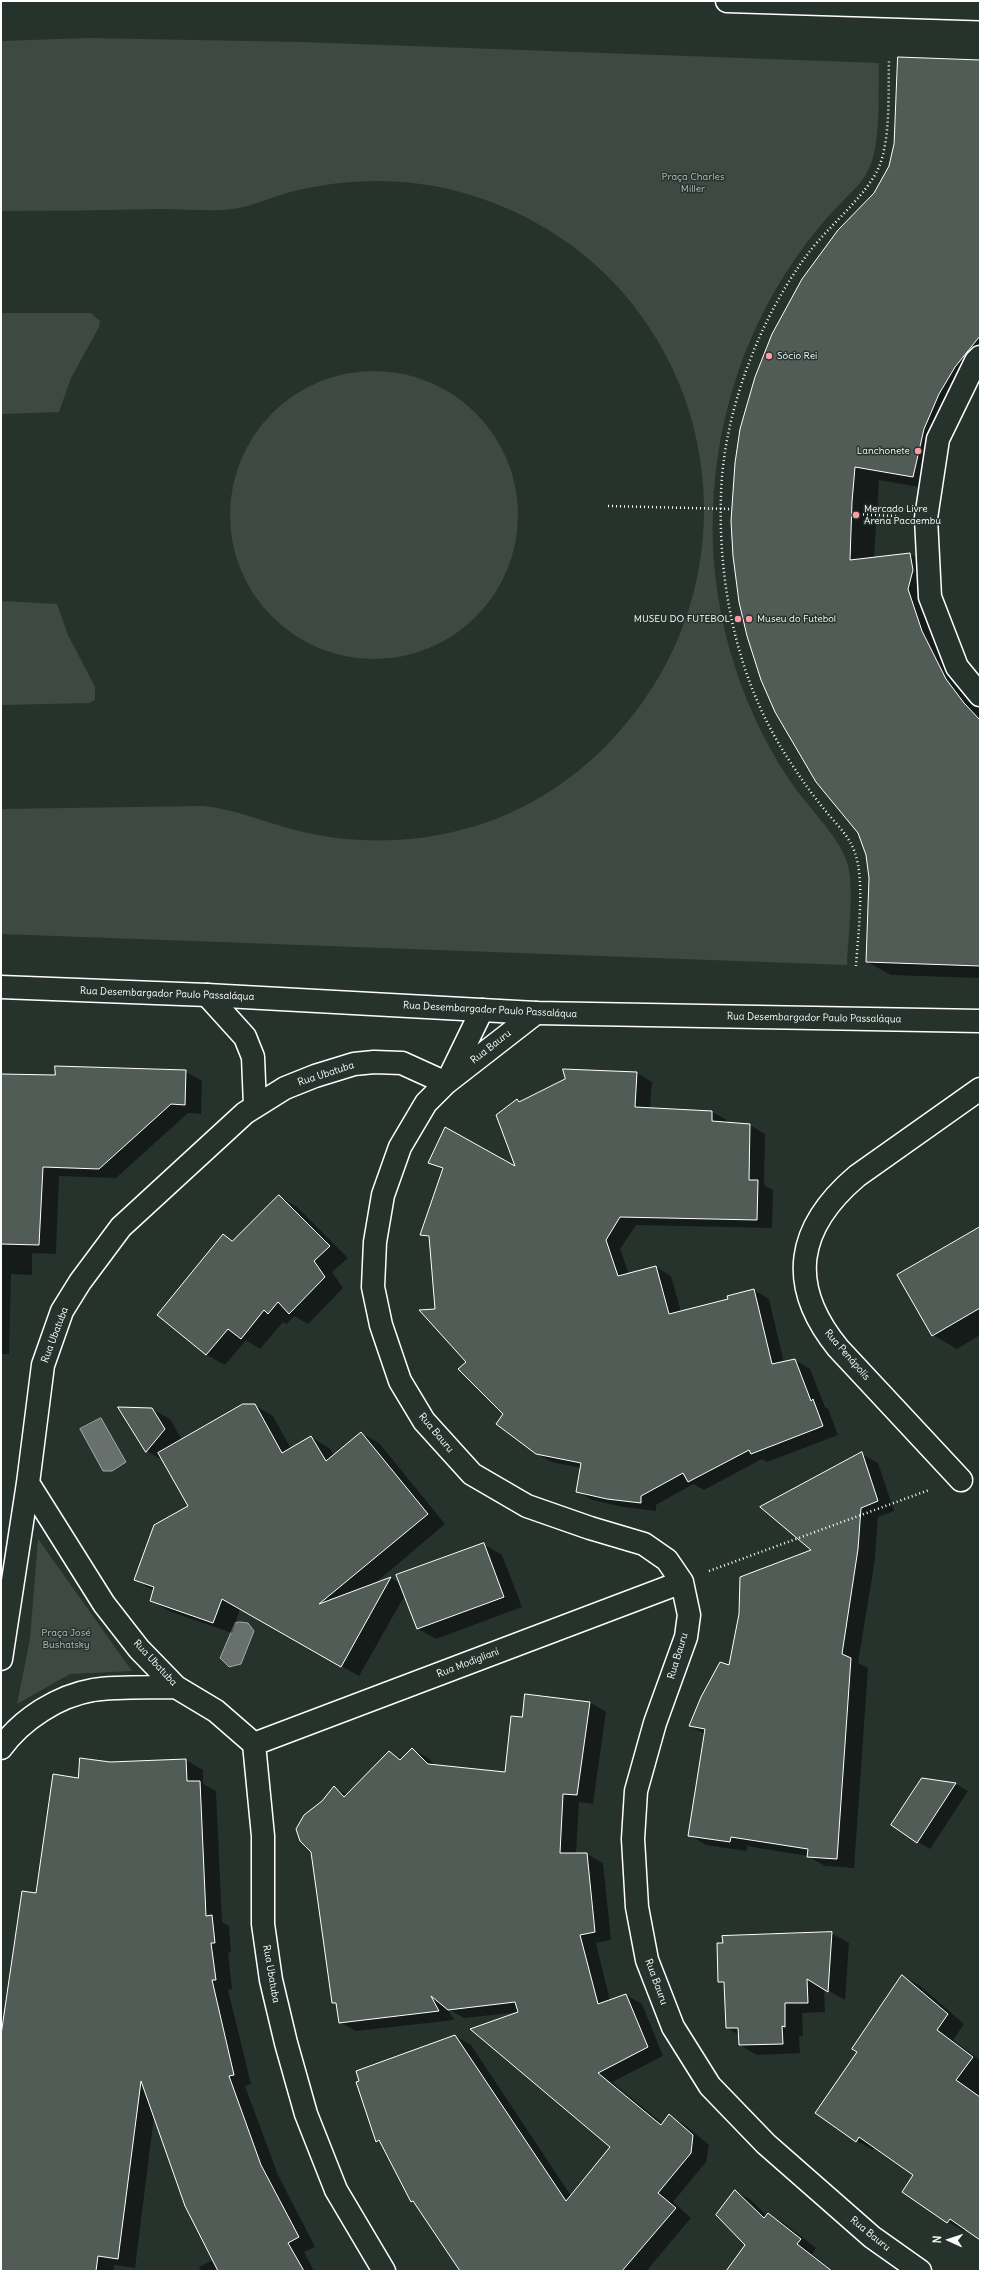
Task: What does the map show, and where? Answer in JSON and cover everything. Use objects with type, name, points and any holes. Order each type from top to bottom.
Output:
[{"type":"street","points":[[727,1],[980,9]]},
{"type":"street","points":[[980,357],[976,361],[938,439],[926,518],[930,597],[957,667],[980,695]]},
{"type":"street","name":"Rua Desembargador Paulo Passaláqua","points":[[1,987],[207,995],[536,1013],[980,1021]]},
{"type":"street","points":[[207,995],[244,1037],[253,1057],[255,1106]]},
{"type":"street","name":"Rua Bauru","points":[[446,1083],[482,1010]]},
{"type":"street","name":"Rua Bauru","points":[[536,1013],[446,1083],[426,1103],[400,1147],[383,1195],[374,1242],[373,1287],[380,1325],[400,1381],[424,1421],[472,1474],[527,1506],[590,1528],[644,1544],[667,1560],[682,1582],[689,1615],[686,1637],[655,1723],[636,1791],[633,1839],[636,1900],[647,1960],[673,2027],[710,2086],[766,2144],[866,2232],[920,2271]]},
{"type":"street","name":"Rua Ubatuba","points":[[384,2271],[336,2190],[306,2114],[286,2043],[271,1980],[263,1924],[263,1836],[254,1744],[216,1711],[176,1687],[139,1649],[104,1604],[28,1483],[42,1365],[62,1311],[76,1288],[121,1227],[202,1150],[255,1106],[285,1088],[315,1076],[354,1064],[374,1062],[402,1063],[446,1083]]},
{"type":"street","name":"Rua Penápolis","points":[[961,1480],[838,1348],[822,1326],[809,1297],[805,1253],[816,1221],[839,1191],[857,1176],[980,1089]]},
{"type":"street","points":[[1,1659],[28,1483]]},
{"type":"street","name":"Rua Modigliani","points":[[254,1744],[682,1582]]},
{"type":"street","points":[[1,1748],[28,1720],[69,1696],[94,1690],[176,1687]]},
{"type":"path","points":[[856,966],[859,879],[856,855],[850,842],[808,788],[786,756],[766,719],[751,686],[731,615],[723,558],[721,508],[723,472],[733,418],[760,336],[796,270],[828,228],[873,179],[881,162],[885,142],[889,59]]},
{"type":"path","points":[[608,506],[732,509]]},
{"type":"path","points":[[851,514],[926,518]]},
{"type":"path","points":[[720,1567],[912,1496]]},
{"type":"green space","name":"Praça Charles Miller","points":[[88,38],[301,42],[879,63],[879,102],[874,156],[861,182],[826,219],[805,245],[767,306],[751,338],[738,371],[720,440],[715,475],[713,511],[713,546],[716,581],[730,650],[741,684],[754,716],[770,748],[795,788],[837,841],[847,862],[851,885],[851,898],[847,965],[1,934],[1,809],[203,806],[227,810],[283,827],[316,835],[357,840],[399,840],[441,835],[481,824],[501,817],[539,798],[574,775],[605,747],[661,674],[694,593],[704,510],[694,427],[663,350],[613,282],[545,228],[460,192],[419,184],[377,181],[315,187],[286,193],[249,206],[224,210],[161,209],[1,211],[1,41]]},
{"type":"green space","points":[[1,313],[91,313],[100,321],[99,327],[71,378],[59,412],[1,414]]},
{"type":"green space","points":[[360,371],[388,371],[416,377],[442,388],[466,403],[486,423],[501,447],[512,473],[518,501],[516,543],[501,583],[486,607],[466,627],[442,642],[416,653],[388,659],[360,659],[332,653],[306,642],[282,627],[262,607],[247,583],[236,557],[230,529],[230,501],[236,473],[247,447],[262,423],[282,403],[306,388],[332,377]]},
{"type":"green space","points":[[1,601],[57,604],[68,635],[95,687],[95,700],[89,703],[1,705]]},
{"type":"green space","name":"Praça José Bushatsky","points":[[38,1539],[132,1671],[70,1674],[17,1704],[30,1639]]},
{"type":"shaded area","points":[[101,1418],[126,1462],[112,1471],[103,1471],[80,1429]]},
{"type":"shaded area","points":[[235,1623],[248,1623],[254,1631],[241,1664],[229,1667],[220,1658]]},
{"type":"building","name":"Mercado Livre Arena Pacaembu","points":[[898,57],[980,60],[980,336],[955,367],[939,394],[924,429],[913,477],[855,467],[850,560],[910,553],[913,570],[908,589],[922,631],[946,679],[964,703],[980,720],[980,966],[866,962],[869,878],[866,855],[858,833],[816,782],[775,712],[761,680],[747,636],[739,602],[733,556],[731,521],[735,463],[740,429],[755,377],[772,334],[802,279],[838,230],[874,193],[889,166],[894,144]]},
{"type":"building","points":[[55,1066],[186,1070],[185,1105],[171,1104],[99,1169],[43,1167],[39,1245],[1,1244],[1,1074],[55,1075]]},
{"type":"building","points":[[563,1069],[637,1072],[635,1107],[712,1111],[712,1121],[750,1124],[749,1180],[758,1180],[757,1220],[620,1217],[606,1240],[618,1276],[656,1266],[669,1314],[728,1299],[727,1296],[754,1289],[772,1364],[795,1359],[811,1401],[813,1399],[823,1426],[751,1454],[749,1450],[688,1482],[683,1473],[641,1496],[641,1503],[607,1499],[576,1492],[581,1463],[536,1454],[496,1424],[503,1414],[458,1369],[466,1362],[419,1310],[435,1309],[429,1236],[420,1235],[443,1168],[428,1163],[445,1127],[515,1166],[496,1115],[517,1099],[519,1102],[565,1079]]},
{"type":"building","points":[[279,1195],[330,1246],[314,1261],[325,1277],[289,1314],[278,1302],[268,1314],[264,1310],[241,1339],[228,1329],[206,1355],[157,1315],[223,1234],[232,1241]]},
{"type":"building","points":[[980,1227],[980,1308],[932,1336],[897,1275]]},
{"type":"building","points":[[243,1404],[255,1404],[282,1453],[311,1436],[326,1461],[361,1432],[428,1514],[319,1604],[391,1577],[341,1667],[222,1599],[213,1623],[150,1601],[154,1587],[134,1580],[154,1525],[188,1506],[158,1453]]},
{"type":"building","points":[[118,1407],[152,1408],[165,1429],[146,1452]]},
{"type":"building","points":[[862,1452],[878,1501],[861,1508],[858,1549],[842,1654],[851,1658],[837,1859],[807,1857],[808,1849],[731,1837],[730,1842],[688,1836],[705,1729],[689,1726],[701,1697],[720,1662],[729,1665],[739,1614],[740,1577],[811,1550],[760,1507]]},
{"type":"building","points":[[484,1543],[504,1597],[417,1629],[396,1575]]},
{"type":"building","points":[[525,1694],[590,1702],[577,1795],[563,1794],[560,1853],[587,1853],[595,1932],[580,1935],[598,2004],[626,1994],[648,2047],[598,2073],[661,2125],[669,2114],[693,2135],[691,2153],[658,2193],[676,2208],[622,2271],[460,2271],[413,2201],[411,2202],[379,2140],[376,2142],[356,2082],[359,2081],[356,2071],[455,2035],[566,2201],[610,2147],[470,2029],[518,2012],[515,2002],[448,2010],[431,1996],[439,2011],[339,2023],[336,2003],[332,2003],[311,1852],[300,1841],[296,1829],[304,1815],[322,1801],[334,1786],[344,1797],[389,1751],[400,1760],[412,1748],[428,1764],[505,1772],[511,1716],[522,1717]]},
{"type":"building","points":[[80,1758],[110,1762],[186,1759],[187,1781],[200,1781],[206,1916],[212,1915],[215,1943],[211,1943],[216,1980],[212,1980],[234,2075],[229,2076],[261,2165],[299,2237],[288,2243],[304,2271],[218,2271],[185,2206],[141,2081],[118,2259],[98,2256],[96,2271],[1,2271],[1,2035],[22,1891],[36,1893],[53,1774],[78,1778]]},
{"type":"building","points":[[922,1778],[956,1783],[917,1843],[891,1825]]},
{"type":"building","points":[[832,1932],[828,1992],[807,1979],[808,2003],[785,2003],[785,2027],[782,2026],[783,2044],[739,2045],[738,2028],[726,2028],[724,1982],[718,1982],[717,1943],[723,1943],[722,1936]]},
{"type":"building","points":[[902,1975],[948,2014],[937,2030],[973,2057],[956,2080],[980,2097],[980,2240],[950,2219],[947,2223],[902,2192],[913,2175],[859,2137],[856,2142],[815,2113],[857,2052],[852,2049]]},
{"type":"building","points":[[735,2190],[764,2218],[768,2213],[801,2239],[797,2244],[832,2271],[726,2271],[745,2245],[716,2215]]},
{"type":"place","name":"Sócio Rei","points":[[769,356]]},
{"type":"place","name":"Lanchonete","points":[[918,451]]},
{"type":"place","name":"Mercado Livre Arena Pacaembu","points":[[856,515]]},
{"type":"place","name":"MUSEU DO FUTEBOL","points":[[738,619]]},
{"type":"place","name":"Museu do Futebol","points":[[749,619]]}]
